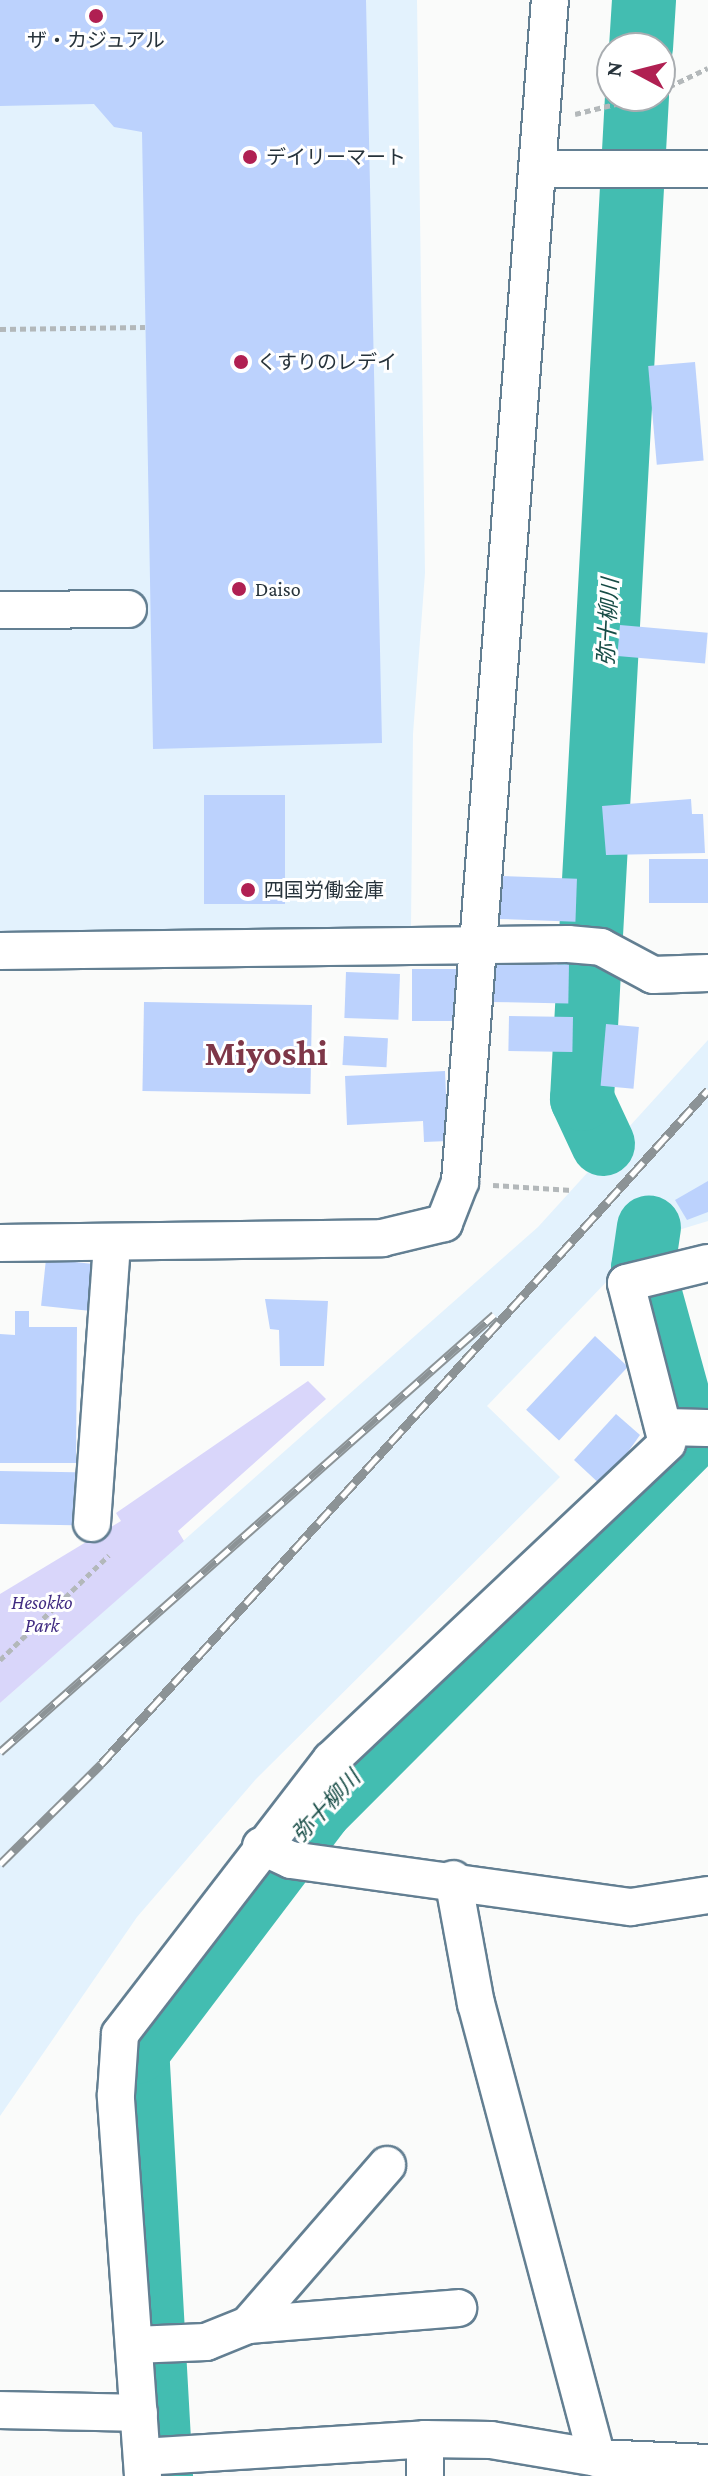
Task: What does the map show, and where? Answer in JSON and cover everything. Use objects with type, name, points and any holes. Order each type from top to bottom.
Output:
[{"type":"street","points":[[0,1243],[382,1238],[444,1223],[460,1182],[474,944],[550,0]]},
{"type":"street","points":[[538,169],[629,173],[708,169]]},
{"type":"street","points":[[0,610],[128,609]]},
{"type":"street","points":[[0,951],[474,944],[584,946],[653,975],[708,973]]},
{"type":"street","points":[[92,1523],[112,1243]]},
{"type":"street","points":[[708,1263],[626,1283],[687,1426],[331,1760],[274,1853],[120,2034],[116,2095],[147,2344],[139,2413],[152,2461],[425,2439],[491,2440],[597,2458],[708,2463]]},
{"type":"street","points":[[274,1853],[631,1907],[708,1895]]},
{"type":"street","points":[[453,1879],[476,2004],[597,2458]]},
{"type":"street","points":[[248,2325],[387,2165]]},
{"type":"street","points":[[147,2344],[206,2342],[248,2325],[458,2308]]},
{"type":"street","points":[[0,2410],[139,2413]]},
{"type":"street","points":[[425,2439],[425,2476]]},
{"type":"path","points":[[676,83],[708,68]]},
{"type":"path","points":[[0,329],[145,327]]},
{"type":"path","points":[[460,1182],[572,1190]]},
{"type":"path","points":[[0,1660],[110,1554],[92,1523]]},
{"type":"shaded area","points":[[0,0],[417,0],[425,573],[413,734],[411,927],[0,935]]},
{"type":"shaded area","points":[[708,1040],[708,1221],[672,1232],[661,1218],[630,1233],[614,1252],[612,1276],[487,1406],[560,1477],[256,1779],[137,1917],[0,2116],[0,1703],[538,1227]]},
{"type":"green space","name":"Hesokko Park","points":[[308,1381],[326,1399],[178,1531],[184,1541],[0,1703],[0,1594],[121,1521],[116,1513]]},
{"type":"building","points":[[0,0],[366,0],[382,743],[153,749],[142,132],[114,127],[94,104],[0,106]]},
{"type":"building","points":[[695,362],[704,461],[657,465],[648,366]]},
{"type":"building","points":[[620,625],[708,633],[705,664],[617,656]]},
{"type":"building","points":[[204,795],[285,795],[285,904],[204,904]]},
{"type":"building","points":[[691,799],[692,814],[703,814],[705,853],[606,855],[602,806]]},
{"type":"building","points":[[649,859],[708,859],[708,903],[649,903]]},
{"type":"building","points":[[501,876],[577,879],[575,922],[499,919]]},
{"type":"building","points":[[489,963],[569,964],[568,1003],[488,1002]]},
{"type":"building","points":[[412,969],[456,969],[456,1021],[412,1021]]},
{"type":"building","points":[[346,972],[400,974],[398,1020],[344,1018]]},
{"type":"building","points":[[144,1002],[312,1005],[310,1094],[142,1091]]},
{"type":"building","points":[[509,1016],[573,1017],[572,1052],[508,1051]]},
{"type":"building","points":[[606,1024],[639,1027],[633,1089],[601,1086]]},
{"type":"building","points":[[344,1036],[388,1038],[386,1067],[342,1065]]},
{"type":"building","points":[[445,1071],[448,1141],[424,1142],[423,1121],[347,1125],[345,1076]]},
{"type":"building","points":[[708,1181],[708,1212],[687,1220],[675,1200]]},
{"type":"building","points":[[46,1259],[101,1265],[96,1311],[41,1306]]},
{"type":"building","points":[[265,1299],[328,1301],[324,1366],[280,1366],[279,1330],[270,1329]]},
{"type":"building","points":[[15,1311],[29,1311],[29,1327],[77,1327],[76,1463],[0,1463],[0,1334],[15,1335]]},
{"type":"building","points":[[595,1336],[628,1367],[559,1441],[526,1410]]},
{"type":"building","points":[[616,1414],[640,1435],[603,1487],[574,1460]]},
{"type":"building","points":[[0,1471],[75,1472],[74,1525],[0,1524]]},
{"type":"waterway","name":"弥十柳川","points":[[642,32],[644,0]]},
{"type":"waterway","name":"弥十柳川","points":[[603,1144],[582,1099],[636,112]]},
{"type":"waterway","name":"弥十柳川","points":[[161,2476],[137,2052],[319,1811],[690,1439],[643,1268],[649,1227]]},
{"type":"railway","points":[[0,1864],[101,1764],[708,1090]]},
{"type":"railway","points":[[0,1752],[494,1315]]},
{"type":"place","name":"ザ・カジュアル","points":[[96,16]]},
{"type":"place","name":"デイリーマート","points":[[250,157]]},
{"type":"place","name":"くすりのレデイ","points":[[241,362]]},
{"type":"place","name":"Daiso","points":[[239,589]]},
{"type":"place","name":"四国労働金庫","points":[[248,890]]},
{"type":"district","name":"Miyoshi","points":[[266,1054]]}]
